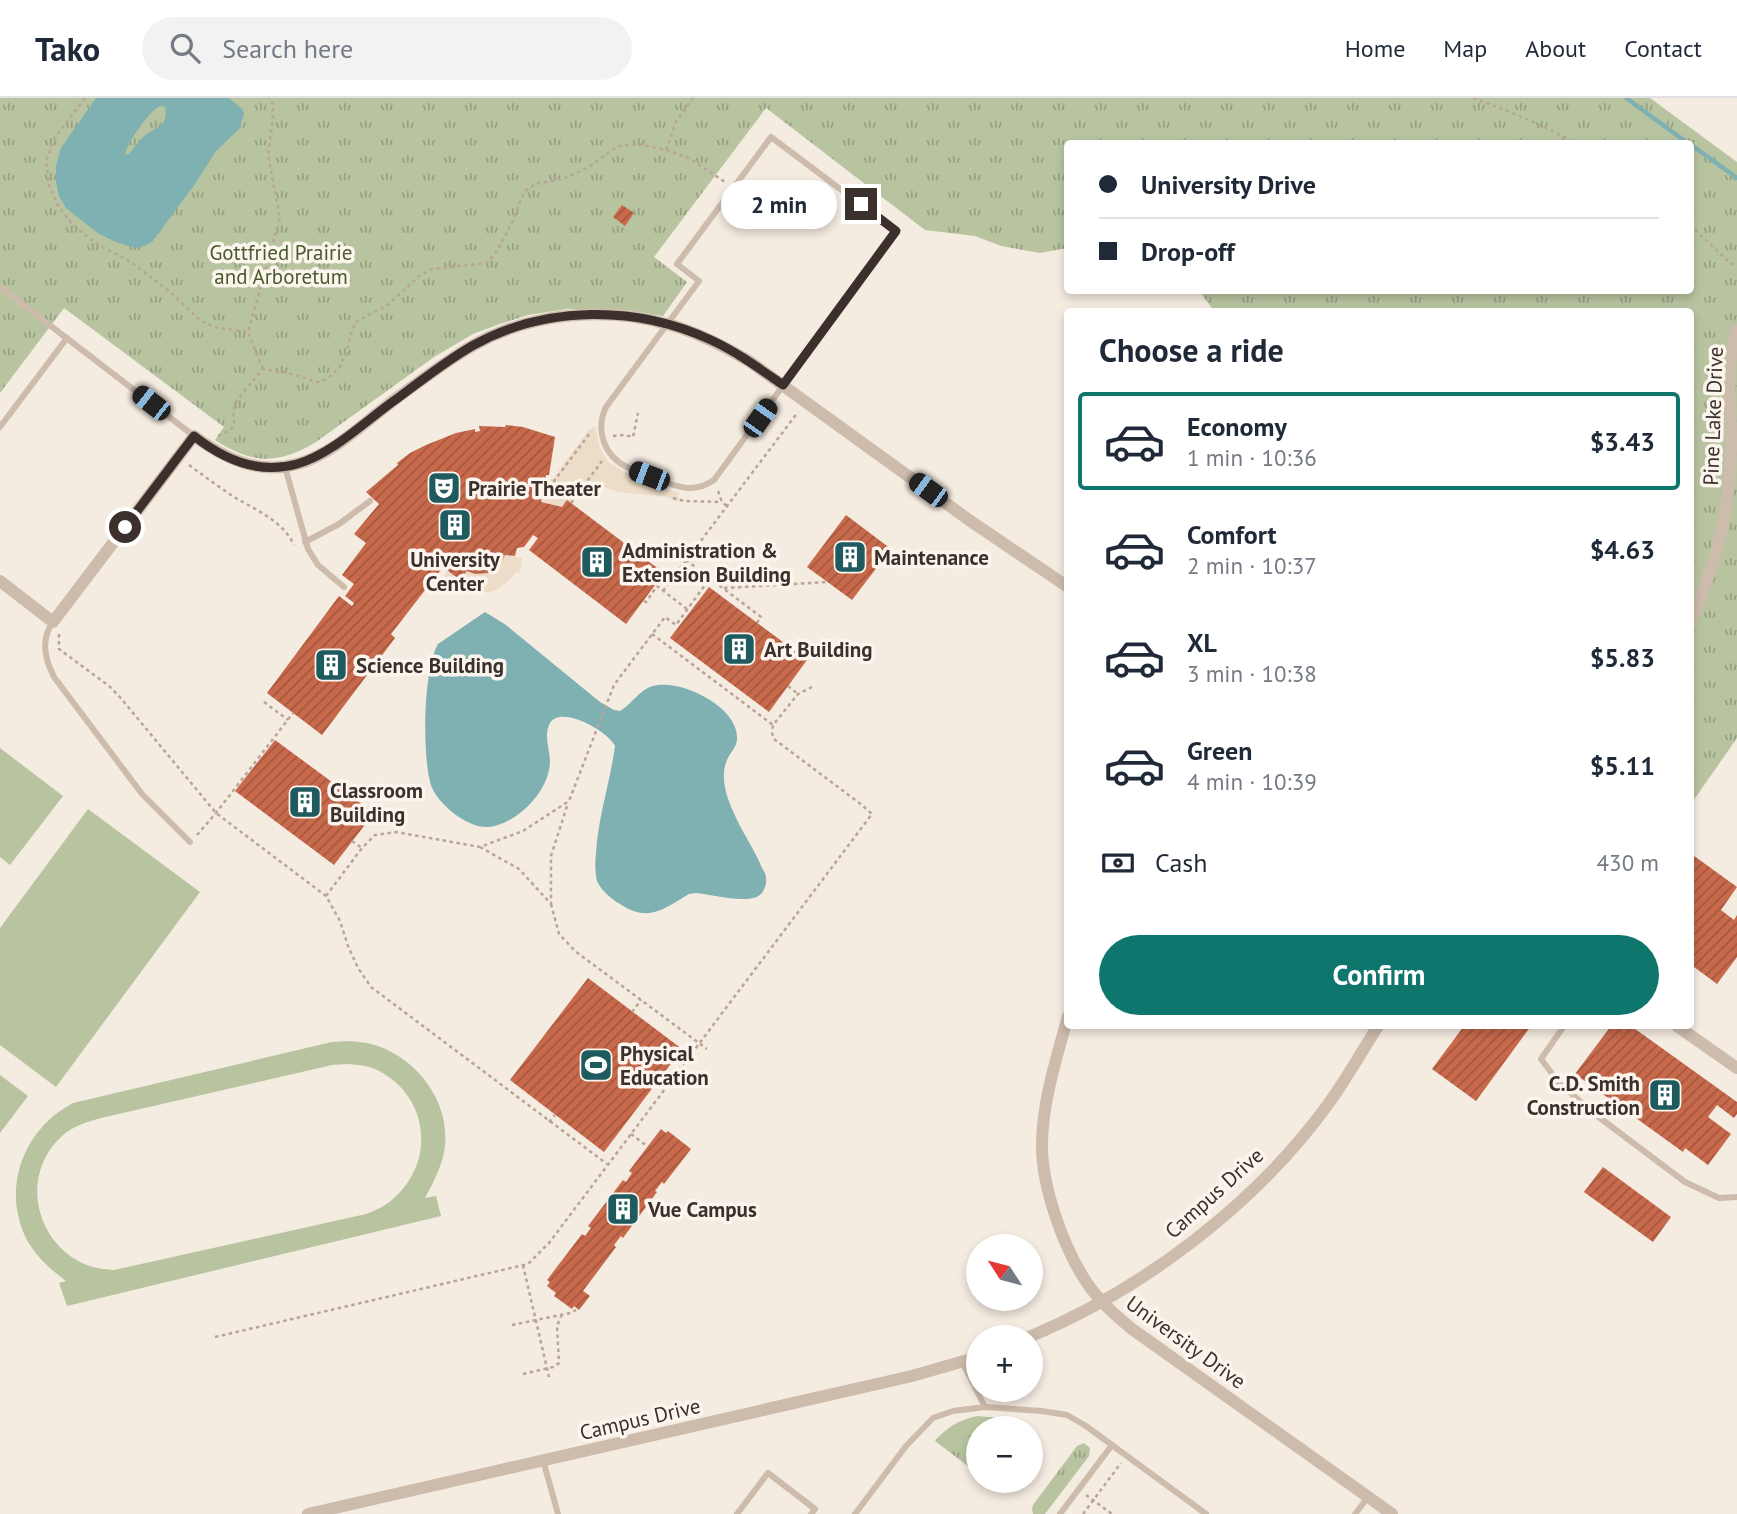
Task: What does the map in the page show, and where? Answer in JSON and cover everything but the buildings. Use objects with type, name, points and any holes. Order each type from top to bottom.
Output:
[{"type":"street","points":[[0,581],[53,622],[177,457],[198,439],[218,453],[241,463],[259,467],[297,464],[320,455],[461,353],[501,333],[543,320],[581,315],[619,315],[668,324],[713,341],[749,361],[969,520],[1064,584]]},
{"type":"street","name":"Pine Lake Drive","points":[[1694,614],[1717,554],[1730,487],[1730,366],[1737,330]]},
{"type":"street","name":"University Drive","points":[[1065,1029],[1050,1084],[1042,1144],[1047,1186],[1055,1216],[1087,1283],[1102,1302],[1132,1329],[1392,1514]]},
{"type":"street","name":"Campus Drive","points":[[1043,1330],[1102,1302],[1182,1249],[1223,1216],[1297,1142],[1330,1102],[1376,1029]]},
{"type":"street","points":[[1681,1029],[1737,1068]]},
{"type":"street","name":"Campus Drive","points":[[308,1514],[899,1380],[966,1361]]},
{"type":"lane","points":[[771,137],[896,231],[719,474],[701,488],[684,488],[617,461],[609,453],[603,438],[602,420],[606,407],[699,281],[677,264],[734,187],[771,137]]},
{"type":"lane","points":[[0,287],[198,439]]},
{"type":"lane","points":[[0,427],[67,338]]},
{"type":"lane","points":[[285,467],[308,549],[318,565],[344,587]]},
{"type":"lane","points":[[305,542],[339,524],[370,501]]},
{"type":"lane","points":[[53,622],[47,631],[45,642],[48,666],[54,677],[142,794],[190,842]]},
{"type":"lane","points":[[1562,1029],[1541,1059],[1559,1083],[1685,1182],[1719,1198],[1737,1197]]},
{"type":"lane","points":[[962,1362],[985,1407]]},
{"type":"lane","points":[[855,1514],[906,1446],[933,1418],[953,1411],[985,1407],[1067,1415],[1206,1514]]},
{"type":"lane","points":[[1060,1514],[1112,1445]]},
{"type":"lane","points":[[543,1460],[558,1514]]},
{"type":"lane","points":[[737,1514],[768,1473],[815,1509],[811,1514]]},
{"type":"lane","points":[[1355,1514],[1368,1497]]},
{"type":"path","points":[[85,98],[54,139],[46,162],[49,185],[57,204],[72,223],[95,243],[131,262],[170,292],[201,321],[214,327],[248,332]]},
{"type":"path","points":[[263,369],[248,332],[280,218],[268,155],[273,104],[269,98]]},
{"type":"path","points":[[666,150],[676,122],[693,98]]},
{"type":"path","points":[[1473,98],[1508,110],[1570,140]]},
{"type":"path","points":[[263,369],[289,373],[317,382],[327,379],[340,368],[356,321],[389,304],[419,276],[432,269],[486,263],[497,251],[524,192],[535,184],[563,179],[580,171],[618,146],[638,144],[689,158],[734,187]]},
{"type":"path","points":[[1694,229],[1737,267]]},
{"type":"path","points":[[198,439],[229,431],[234,424],[235,405],[263,369]]},
{"type":"path","points":[[663,591],[805,402]]},
{"type":"path","points":[[548,489],[590,431],[591,441],[618,435],[634,437],[638,413]]},
{"type":"path","points":[[177,457],[235,498],[265,514],[290,537],[296,549]]},
{"type":"path","points":[[571,503],[600,459],[606,465]]},
{"type":"path","points":[[543,488],[565,502]]},
{"type":"path","points":[[664,494],[679,500],[722,502],[727,506]]},
{"type":"path","points":[[686,560],[761,617],[757,623]]},
{"type":"path","points":[[433,579],[439,581],[445,576]]},
{"type":"path","points":[[707,1049],[575,951],[559,934],[551,904],[551,856],[569,801],[614,685],[666,617],[676,625],[710,578]]},
{"type":"path","points":[[723,588],[828,582]]},
{"type":"path","points":[[644,601],[646,602],[657,586],[687,610]]},
{"type":"path","points":[[53,622],[58,629],[59,649],[119,696],[216,813],[326,896],[340,921],[358,968],[371,987],[608,1165]]},
{"type":"path","points":[[652,634],[773,725]]},
{"type":"path","points":[[788,686],[799,694]]},
{"type":"path","points":[[215,1336],[528,1264],[549,1243],[872,814],[774,739],[773,725],[799,694],[814,686]]},
{"type":"path","points":[[264,702],[288,720]]},
{"type":"path","points":[[190,842],[216,813],[293,713]]},
{"type":"path","points":[[480,847],[523,831],[569,801]]},
{"type":"path","points":[[326,896],[375,835],[396,832],[480,847],[519,869],[551,904]]},
{"type":"path","points":[[352,841],[362,848]]},
{"type":"path","points":[[632,1012],[642,999]]},
{"type":"path","points":[[549,1122],[555,1115]]},
{"type":"path","points":[[631,1134],[647,1146]]},
{"type":"path","points":[[523,1265],[549,1377]]},
{"type":"path","points":[[512,1325],[576,1310]]},
{"type":"path","points":[[523,1374],[547,1369],[559,1361],[556,1329],[562,1314]]},
{"type":"path","points":[[1083,1514],[1127,1456]]},
{"type":"path","points":[[1079,1490],[1112,1514]]},
{"type":"green space","name":"Gottfried Prairie and Arboretum","points":[[0,98],[1650,98],[1737,162],[1737,738],[1694,800],[1694,308],[1212,308],[1201,294],[1694,294],[1694,140],[1064,140],[1064,249],[1040,253],[1001,246],[975,236],[925,230],[766,108],[654,257],[687,282],[663,316],[627,310],[567,309],[528,315],[497,325],[473,334],[434,357],[316,442],[277,458],[265,459],[241,454],[215,440],[224,427],[64,308],[0,393]]},
{"type":"green space","points":[[0,748],[63,796],[10,865],[0,857]]},
{"type":"green space","points":[[88,809],[200,892],[56,1087],[0,1045],[0,928]]},
{"type":"green space","points":[[332,1042],[366,1043],[388,1050],[417,1071],[428,1085],[443,1117],[445,1134],[441,1164],[425,1198],[436,1196],[441,1216],[67,1306],[59,1283],[66,1281],[45,1263],[28,1242],[16,1202],[21,1163],[41,1128],[73,1103]],"holes":[[[351,1064],[372,1068],[393,1080],[416,1110],[420,1128],[421,1147],[417,1165],[408,1183],[381,1207],[366,1214],[114,1270],[90,1266],[69,1255],[55,1241],[45,1225],[37,1188],[40,1170],[49,1152],[62,1136],[75,1127],[101,1118],[332,1065]]]},
{"type":"green space","points":[[0,1075],[28,1096],[0,1133]]},
{"type":"green space","points":[[965,1420],[966,1465],[935,1441],[954,1425]]},
{"type":"green space","points":[[1084,1443],[1090,1448],[1089,1456],[1045,1514],[1033,1514],[1033,1505],[1077,1446]]},
{"type":"shaded area","points":[[595,426],[600,448],[609,463],[630,475],[679,493],[678,502],[667,497],[618,492],[589,481],[572,504],[567,500],[562,507],[541,502],[545,479],[553,479],[587,432]]},
{"type":"shaded area","points":[[505,555],[522,558],[520,573],[517,572],[496,590],[471,592],[470,595],[444,576],[448,571],[460,580],[467,571],[475,574],[489,573],[500,565]]},
{"type":"water","points":[[96,98],[229,98],[244,114],[239,129],[216,151],[152,242],[135,248],[99,234],[66,208],[59,196],[56,181],[56,166],[61,148]],"holes":[[[165,107],[163,123],[144,136],[129,154],[125,155],[139,128],[155,109]]]},
{"type":"water","points":[[485,612],[506,625],[600,702],[614,710],[620,711],[648,688],[664,685],[691,691],[717,705],[727,714],[734,725],[737,740],[725,766],[725,786],[736,818],[765,874],[766,883],[762,893],[750,899],[689,894],[663,909],[648,913],[630,910],[607,894],[597,881],[595,860],[615,746],[603,733],[572,718],[554,719],[549,725],[547,734],[550,762],[544,784],[530,805],[510,820],[499,825],[480,827],[463,820],[440,800],[431,785],[428,772],[425,735],[427,692],[433,656],[438,644]]},
{"type":"waterway","points":[[1626,98],[1684,140]]},
{"type":"waterway","points":[[1694,147],[1737,178]]},
{"type":"place","name":"Prairie Theater","points":[[444,488]]},
{"type":"place","name":"University Center","points":[[455,525]]},
{"type":"place","name":"Maintenance","points":[[850,557]]},
{"type":"place","name":"Administration & Extension Building","points":[[597,562]]},
{"type":"place","name":"Art Building","points":[[739,649]]},
{"type":"place","name":"Science Building","points":[[331,665]]},
{"type":"place","name":"Classroom Building","points":[[305,802]]},
{"type":"place","name":"Physical Education","points":[[596,1065]]},
{"type":"place","name":"C.D. Smith Construction","points":[[1665,1095]]},
{"type":"place","name":"Vue Campus","points":[[623,1209]]},
{"type":"route","points":[[125,527],[194,436],[218,453],[241,463],[259,467],[297,464],[315,458],[331,448],[472,346],[513,328],[543,320],[606,314],[668,324],[713,341],[749,361],[783,385],[896,231],[861,204]]}]
